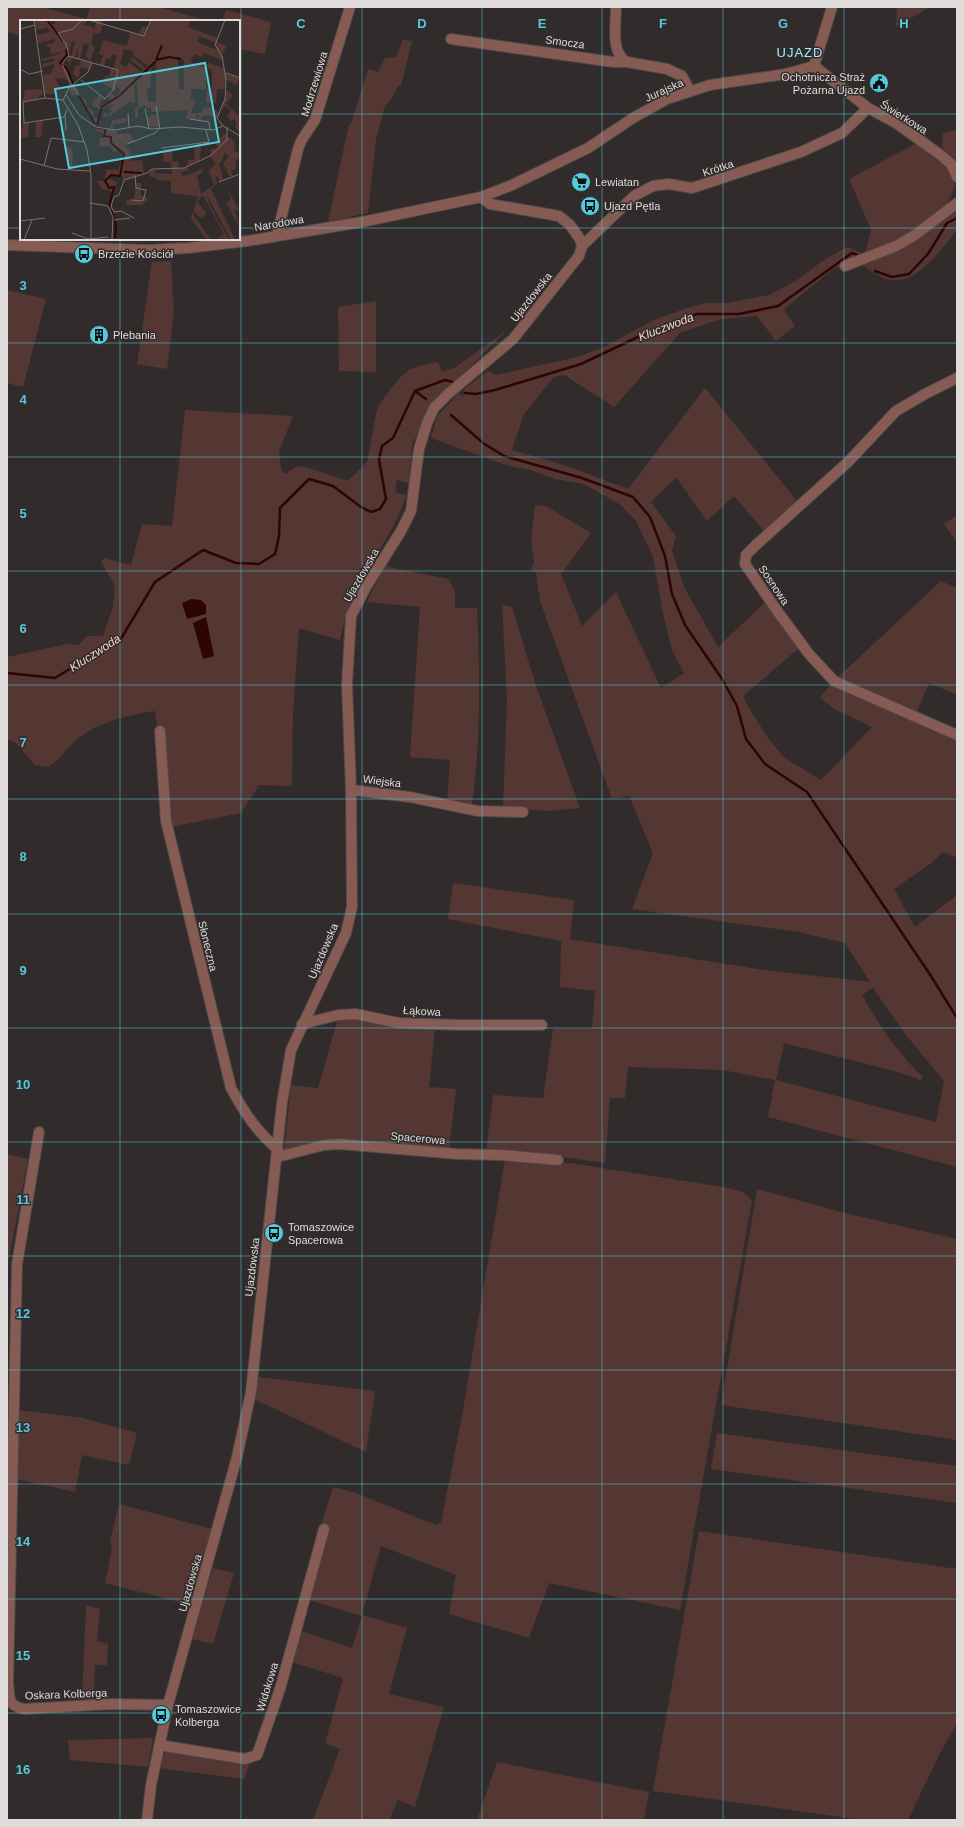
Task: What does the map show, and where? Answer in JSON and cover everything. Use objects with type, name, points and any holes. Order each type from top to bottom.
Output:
[{"type":"street","name":"Modrzewiowa","points":[[278,235],[298,149],[301,141],[315,120],[350,7]]},
{"type":"street","points":[[616,7],[618,54],[627,62]]},
{"type":"street","points":[[814,66],[832,7]]},
{"type":"street","name":"Smocza","points":[[451,39],[612,62],[627,62],[667,69],[682,76],[690,91]]},
{"type":"street","name":"Jurajska","points":[[481,197],[512,185],[562,162],[588,148],[633,118],[667,99],[710,85],[786,74],[814,66]]},
{"type":"street","name":"Świerkowa","points":[[814,66],[868,108],[896,123],[942,156],[951,164],[957,177]]},
{"type":"street","name":"Krótka","points":[[582,246],[634,196],[653,186],[669,184],[692,188],[794,154],[842,133],[868,108]]},
{"type":"street","name":"Narodowa","points":[[7,245],[172,249],[247,241],[383,218],[481,197]]},
{"type":"street","points":[[481,197],[490,204],[559,216],[576,232],[582,246]]},
{"type":"street","points":[[845,266],[896,246],[914,235],[957,203]]},
{"type":"street","name":"Ujazdowska","points":[[147,1820],[148,1802],[168,1705],[231,1479],[249,1399],[286,1076],[291,1050],[346,933],[352,907],[351,790],[347,684],[351,616],[366,587],[401,531],[411,511],[419,449],[427,423],[438,403],[513,338],[580,256],[582,246]]},
{"type":"street","name":"Sosnowa","points":[[957,378],[896,411],[848,462],[746,555],[746,564],[778,612],[809,654],[831,678],[842,685],[957,735]]},
{"type":"street","name":"Słoneczna","points":[[160,731],[166,821],[231,1088],[246,1116],[277,1153]]},
{"type":"street","name":"Wiejska","points":[[351,790],[410,797],[477,811],[523,812]]},
{"type":"street","name":"Łąkowa","points":[[302,1024],[338,1014],[356,1014],[399,1022],[457,1025],[542,1025]]},
{"type":"street","name":"Oskara Kolberga","points":[[39,1132],[17,1264],[8,1683],[11,1703],[24,1709],[112,1704],[168,1705]]},
{"type":"street","name":"Spacerowa","points":[[277,1153],[324,1145],[340,1144],[457,1154],[501,1155],[558,1160]]},
{"type":"street","name":"Widokowa","points":[[159,1745],[245,1759],[258,1755],[280,1689],[324,1529]]},
{"type":"shaded area","points":[[7,7],[42,7],[87,19],[90,7],[159,7],[204,20],[20,20],[20,36],[7,32]]},
{"type":"shaded area","points":[[897,7],[930,7],[896,27]]},
{"type":"shaded area","points":[[226,10],[271,22],[265,54],[240,49],[240,20],[222,20]]},
{"type":"shaded area","points":[[403,40],[412,41],[401,86],[398,86],[390,101],[385,106],[376,140],[368,213],[328,222],[348,128],[352,121],[368,69],[378,72],[385,58],[396,57]]},
{"type":"shaded area","points":[[957,130],[957,163],[942,147],[943,133]]},
{"type":"shaded area","points":[[915,144],[940,161],[948,171],[955,187],[945,208],[910,235],[833,269],[784,309],[795,326],[776,341],[757,316],[720,319],[680,333],[614,407],[564,375],[554,377],[524,414],[512,450],[567,466],[628,489],[705,388],[798,502],[764,531],[734,496],[707,521],[676,477],[651,502],[676,536],[672,550],[684,587],[718,647],[766,601],[799,648],[743,696],[747,705],[770,741],[785,758],[821,780],[872,727],[834,709],[820,697],[836,679],[941,581],[957,588],[957,695],[929,683],[914,718],[957,736],[957,858],[943,852],[930,864],[894,889],[915,927],[957,895],[957,1167],[768,1117],[775,1080],[723,1070],[628,1067],[625,1098],[610,1098],[605,1163],[562,1157],[486,1151],[493,1095],[543,1098],[553,1029],[592,1029],[595,991],[560,987],[561,941],[448,919],[453,883],[574,900],[570,939],[764,970],[870,982],[845,943],[799,932],[632,909],[653,853],[629,796],[612,799],[540,601],[536,573],[531,570],[534,561],[531,540],[535,505],[546,506],[591,533],[561,574],[582,626],[616,592],[661,688],[684,673],[672,650],[662,609],[653,556],[636,521],[621,505],[584,484],[555,479],[530,470],[509,466],[431,438],[437,416],[459,393],[463,397],[465,388],[488,371],[496,375],[578,357],[604,347],[654,320],[687,308],[705,303],[727,303],[769,295],[796,281],[824,260],[847,247],[865,254],[871,229],[849,179]],"holes":[[[873,988],[906,1035],[944,1081],[936,1122],[776,1080],[784,1043],[898,1072],[921,1080],[923,1077],[905,1059],[890,1039],[862,995]]]},
{"type":"shaded area","points":[[957,211],[957,230],[928,264],[910,277],[901,280],[887,279],[879,276],[861,264]]},
{"type":"shaded area","points":[[171,261],[174,313],[167,369],[137,364],[152,262]]},
{"type":"shaded area","points":[[7,290],[46,299],[23,387],[7,383]]},
{"type":"shaded area","points":[[376,301],[376,372],[339,371],[338,307]]},
{"type":"shaded area","points":[[507,330],[431,406],[412,445],[409,483],[397,480],[395,492],[406,495],[402,508],[390,532],[356,590],[346,615],[340,640],[299,628],[293,712],[292,786],[259,785],[241,813],[171,827],[155,711],[133,715],[100,725],[80,737],[58,760],[47,767],[35,765],[16,743],[7,739],[7,657],[67,644],[79,645],[87,636],[103,636],[113,607],[115,586],[101,562],[104,558],[131,565],[142,524],[172,526],[185,410],[293,416],[279,451],[281,470],[285,474],[297,466],[309,468],[348,481],[367,462],[377,410],[387,393],[401,376],[411,369],[438,362],[442,372],[456,367]]},
{"type":"shaded area","points":[[957,515],[957,543],[944,524]]},
{"type":"shaded area","points":[[385,566],[448,579],[455,590],[455,608],[477,608],[479,707],[477,756],[472,805],[447,802],[450,760],[410,757],[420,607],[367,602]]},
{"type":"shaded area","points":[[191,599],[201,600],[206,605],[206,614],[187,619],[182,603]]},
{"type":"shaded area","points":[[502,605],[512,607],[536,686],[580,808],[550,811],[503,808],[507,699]]},
{"type":"shaded area","points":[[206,617],[214,656],[203,659],[193,623]]},
{"type":"shaded area","points":[[338,1018],[435,1029],[429,1087],[456,1089],[449,1150],[366,1143],[284,1151],[291,1085],[318,1088]]},
{"type":"shaded area","points":[[7,1154],[28,1159],[8,1263],[7,1263]]},
{"type":"shaded area","points":[[515,1159],[570,1163],[723,1187],[743,1192],[752,1200],[680,1610],[549,1583],[529,1638],[449,1614],[456,1575],[381,1546],[362,1615],[407,1628],[389,1694],[444,1707],[415,1807],[398,1800],[389,1820],[313,1820],[340,1749],[325,1743],[343,1678],[292,1662],[301,1631],[352,1648],[362,1616],[299,1597],[333,1487],[356,1493],[436,1525],[441,1523],[462,1416],[505,1160]]},
{"type":"shaded area","points":[[757,1189],[845,1213],[957,1239],[957,1440],[721,1405]]},
{"type":"shaded area","points":[[258,1377],[375,1391],[366,1452],[254,1399]]},
{"type":"shaded area","points":[[18,1410],[83,1418],[137,1433],[129,1465],[82,1455],[75,1492],[16,1479]]},
{"type":"shaded area","points":[[717,1433],[957,1466],[957,1503],[711,1469]]},
{"type":"shaded area","points":[[119,1504],[212,1529],[191,1605],[105,1583],[112,1549],[110,1541]]},
{"type":"shaded area","points":[[699,1531],[957,1569],[957,1723],[939,1755],[908,1820],[863,1820],[653,1791]]},
{"type":"shaded area","points":[[213,1568],[234,1573],[213,1644],[192,1639]]},
{"type":"shaded area","points":[[86,1605],[100,1609],[97,1641],[108,1644],[107,1665],[95,1665],[94,1699],[82,1699]]},
{"type":"shaded area","points":[[153,1738],[148,1767],[70,1760],[68,1740]]},
{"type":"shaded area","points":[[171,1750],[244,1762],[249,1765],[244,1779],[159,1768],[161,1759],[168,1751]]},
{"type":"shaded area","points":[[497,1762],[649,1792],[644,1820],[477,1820]]},
{"type":"waterway","name":"Kluczwoda","points":[[875,271],[892,277],[909,274],[928,254],[947,223],[957,218]]},
{"type":"waterway","name":"Kluczwoda","points":[[465,393],[476,394],[495,390],[581,364],[638,337],[697,314],[739,314],[778,306],[852,253],[858,255]]},
{"type":"waterway","name":"Kluczwoda","points":[[7,673],[55,678],[122,637],[155,582],[203,550],[236,563],[259,564],[275,554],[279,536],[280,508],[309,479],[333,486],[361,507],[371,512],[380,509],[386,499],[379,460],[382,446],[393,438],[415,391],[445,380],[457,383]]},
{"type":"waterway","points":[[415,391],[426,399]]},
{"type":"waterway","points":[[451,415],[483,443],[504,456],[582,478],[633,497],[650,517],[665,556],[672,594],[685,625],[722,679],[737,706],[746,739],[765,764],[807,792],[929,973],[957,1018]]},
{"type":"place","name":"Ochotnicza Straż Pożarna Ujazd","points":[[879,83]]},
{"type":"place","name":"Lewiatan","points":[[581,182]]},
{"type":"place","name":"Ujazd Pętla","points":[[590,206]]},
{"type":"place","name":"Brzezie Kościół","points":[[84,254]]},
{"type":"place","name":"Plebania","points":[[99,335]]},
{"type":"place","name":"Tomaszowice Spacerowa","points":[[274,1233]]},
{"type":"place","name":"Tomaszowice Kolberga","points":[[161,1715]]},
{"type":"district","name":"UJAZD","points":[[800,52]]}]
